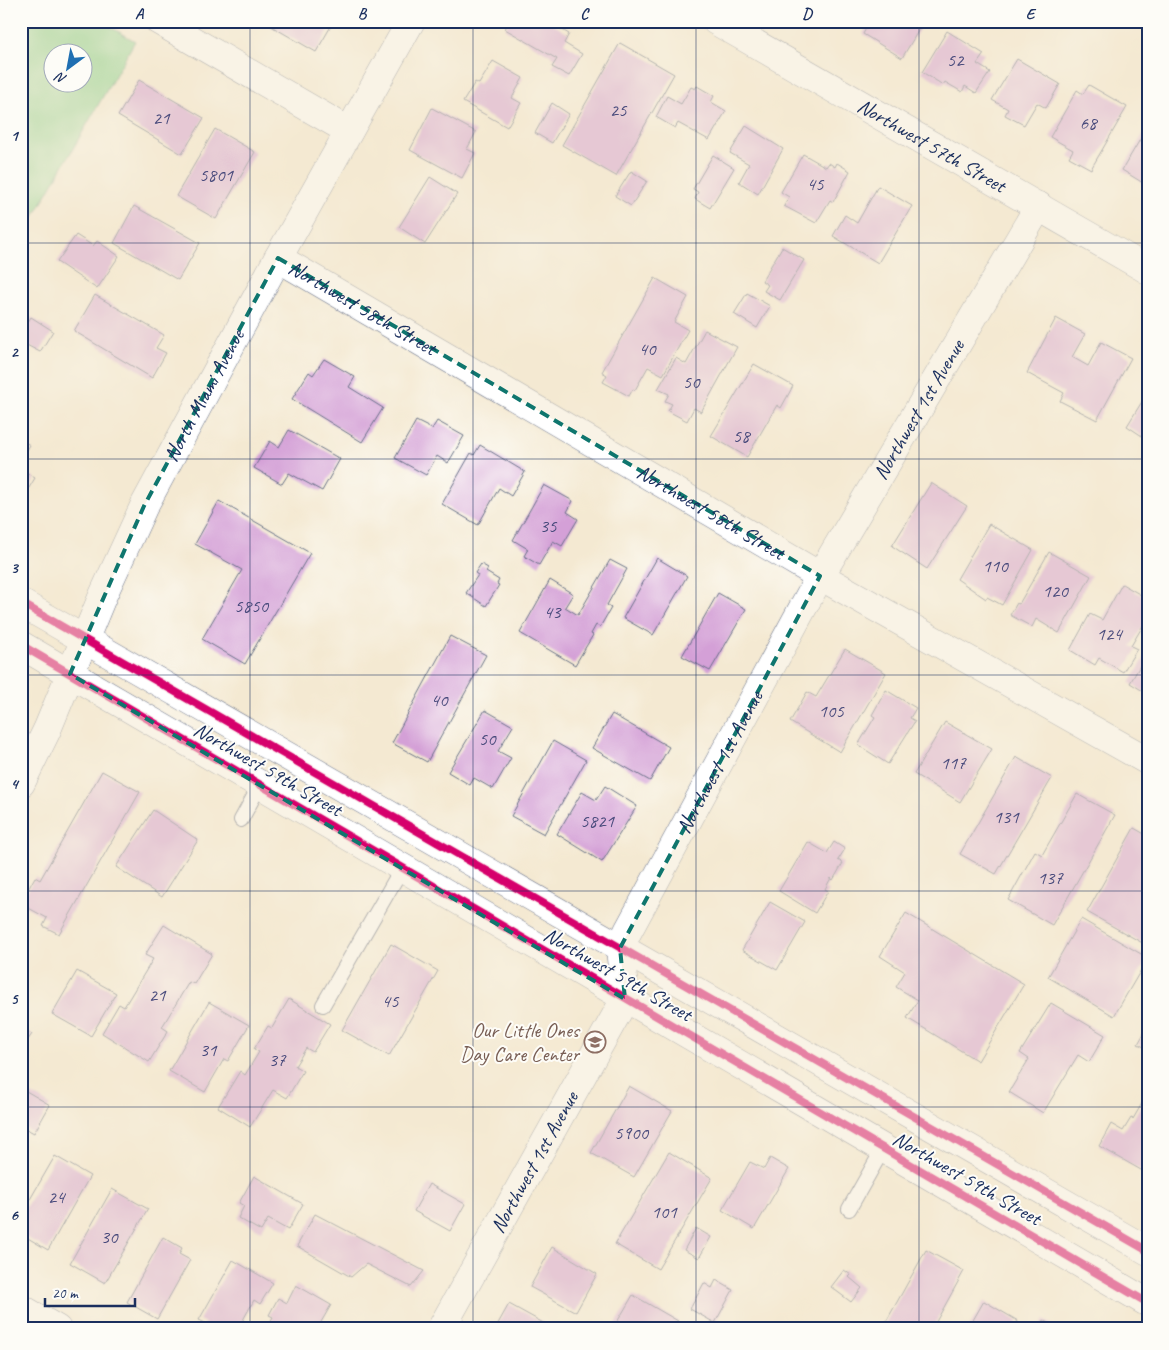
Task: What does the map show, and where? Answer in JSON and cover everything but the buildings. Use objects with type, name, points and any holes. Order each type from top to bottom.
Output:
[{"type":"street","points":[[159,21],[349,131]]},
{"type":"street","name":"North Miami Avenue","points":[[21,783],[47,730],[84,640],[144,506],[278,258],[411,21]]},
{"type":"street","name":"Northwest 57th Street","points":[[716,21],[1148,270]]},
{"type":"street","name":"Northwest 1st Avenue","points":[[620,948],[820,576],[1039,206]]},
{"type":"street","name":"Northwest 58th Street","points":[[278,258],[820,576],[1148,761]]},
{"type":"street","name":"Northwest 59th Street","points":[[21,603],[1148,1251]]},
{"type":"street","name":"Northwest 59th Street","points":[[21,645],[1148,1303]]},
{"type":"street","points":[[620,948],[625,999]]},
{"type":"street","name":"Northwest 1st Avenue","points":[[441,1329],[625,999]]},
{"type":"street","points":[[21,1308],[57,1329]]},
{"type":"lane","points":[[241,820],[260,785]]},
{"type":"lane","points":[[323,1005],[402,868]]},
{"type":"lane","points":[[849,1209],[883,1149]]},
{"type":"highlighted area","points":[[278,258],[820,576],[620,948],[625,999],[70,674],[144,506]]},
{"type":"green space","points":[[21,21],[100,21],[135,41],[21,239]]},
{"type":"cycle path","points":[[21,603],[1148,1251]]},
{"type":"cycle path","points":[[21,645],[1148,1303]]},
{"type":"place","name":"Our Little Ones Day Care Center","points":[[595,1042]]}]
